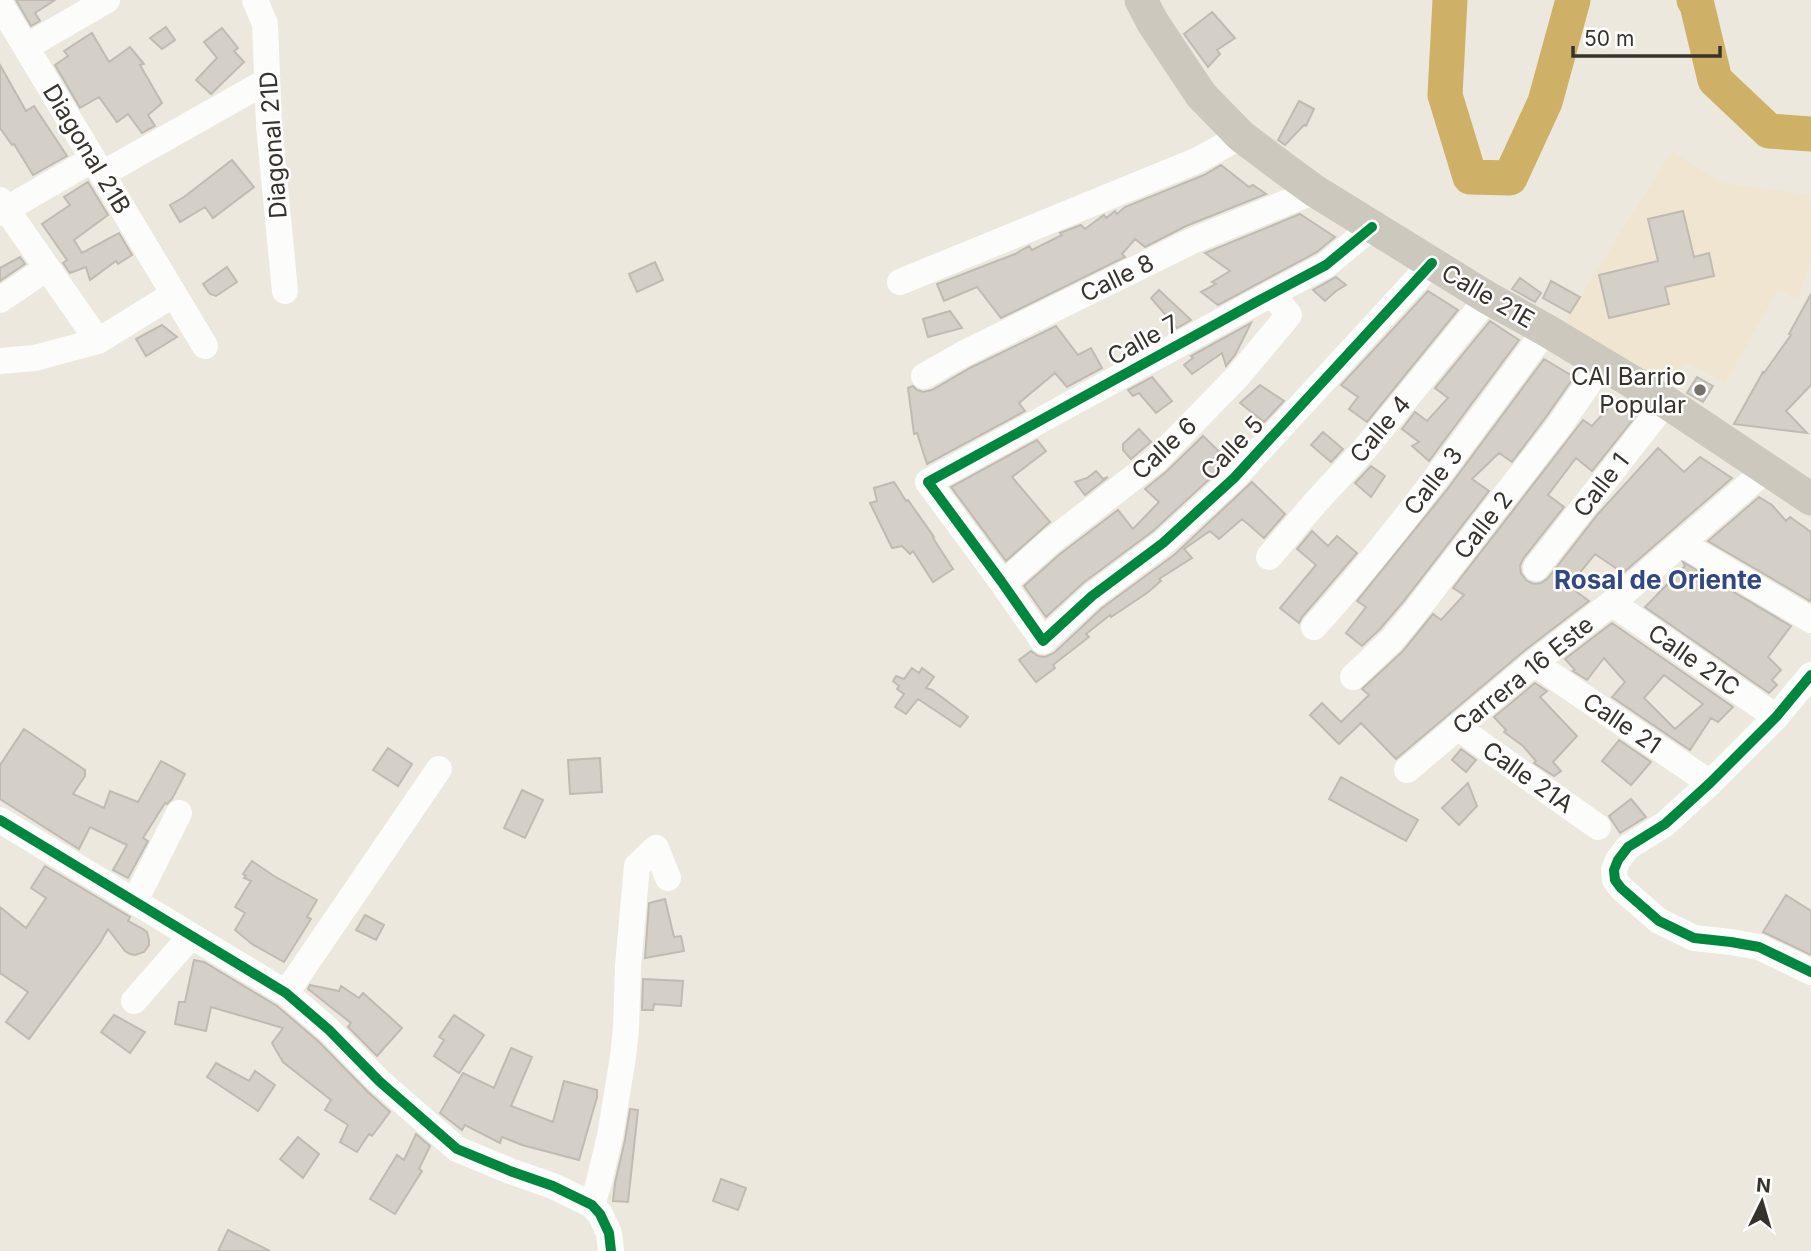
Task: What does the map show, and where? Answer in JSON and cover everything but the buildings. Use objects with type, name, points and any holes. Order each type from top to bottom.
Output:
[{"type":"main road","name":"Calle 21E","points":[[1141,0],[1153,23],[1201,95],[1241,136],[1315,191],[1488,298],[1666,402],[1811,499]]},
{"type":"street","name":"Diagonal 21D","points":[[255,0],[265,24],[269,125],[285,291]]},
{"type":"street","points":[[26,47],[99,2]]},
{"type":"street","name":"Diagonal 21B","points":[[0,5],[205,346]]},
{"type":"street","points":[[98,341],[2,207],[97,167],[267,81]]},
{"type":"street","points":[[900,282],[1198,160],[1241,136]]},
{"type":"street","name":"Calle 8","points":[[924,376],[963,354],[1192,242],[1315,191]]},
{"type":"street","name":"Calle 7","points":[[1003,584],[928,482],[1326,265],[1372,226]]},
{"type":"street","name":"Calle 5","points":[[1003,584],[1043,641],[1093,596],[1170,537],[1234,478],[1432,263]]},
{"type":"street","points":[[0,300],[47,268]]},
{"type":"street","name":"Calle 6","points":[[1003,584],[1050,542],[1156,460],[1238,376],[1289,315],[1272,293]]},
{"type":"street","points":[[0,361],[35,358],[98,341],[174,294]]},
{"type":"street","name":"Calle 4","points":[[1269,557],[1363,451],[1488,298]]},
{"type":"street","name":"Calle 3","points":[[1314,627],[1360,576],[1546,330]]},
{"type":"street","name":"Calle 2","points":[[1353,677],[1392,640],[1415,612],[1559,426],[1602,364]]},
{"type":"street","name":"Calle 1","points":[[1536,568],[1666,402]]},
{"type":"street","name":"Carrera 16 Este","points":[[1407,770],[1534,663],[1612,603],[1766,470]]},
{"type":"street","points":[[1681,542],[1811,620]]},
{"type":"street","name":"Calle 21C","points":[[1612,603],[1776,717]]},
{"type":"street","name":"Calle 21","points":[[1534,663],[1710,783]]},
{"type":"street","points":[[1811,675],[1776,717],[1710,783],[1665,824],[1628,847],[1614,870],[1615,880],[1632,899],[1659,921],[1694,938],[1759,947],[1811,972]]},
{"type":"street","name":"Calle 21A","points":[[1457,727],[1598,827]]},
{"type":"street","points":[[286,993],[439,769]]},
{"type":"street","points":[[135,901],[179,813]]},
{"type":"street","points":[[0,820],[286,993],[379,1081],[457,1149],[553,1186],[592,1205],[600,1214],[609,1233],[611,1251]]},
{"type":"street","points":[[592,1205],[610,1136],[623,1057],[637,866],[656,848],[668,878]]},
{"type":"street","points":[[134,1001],[191,936]]},
{"type":"shaded area","points":[[1672,151],[1722,183],[1811,195],[1811,257],[1798,300],[1778,290],[1725,383],[1689,364],[1657,379],[1565,321]]},
{"type":"waterway","points":[[1450,0],[1445,95],[1470,177],[1510,178],[1545,102],[1573,0]]},
{"type":"waterway","points":[[1694,0],[1715,80],[1769,131],[1811,134]]},
{"type":"cycle path","points":[[1372,227],[1326,265],[928,482],[1043,641],[1092,596],[1163,543],[1234,478],[1432,263]]},
{"type":"cycle path","points":[[1811,675],[1776,717],[1710,783],[1665,824],[1628,847],[1614,870],[1615,880],[1621,888],[1659,921],[1694,938],[1759,947],[1811,972]]},
{"type":"cycle path","points":[[0,820],[286,993],[329,1030],[379,1081],[457,1149],[553,1186],[592,1205],[600,1214],[609,1233],[611,1251]]},
{"type":"place","name":"CAI Barrio Popular","points":[[1700,390]]},
{"type":"district","name":"Rosal de Oriente","points":[[1658,579]]}]
